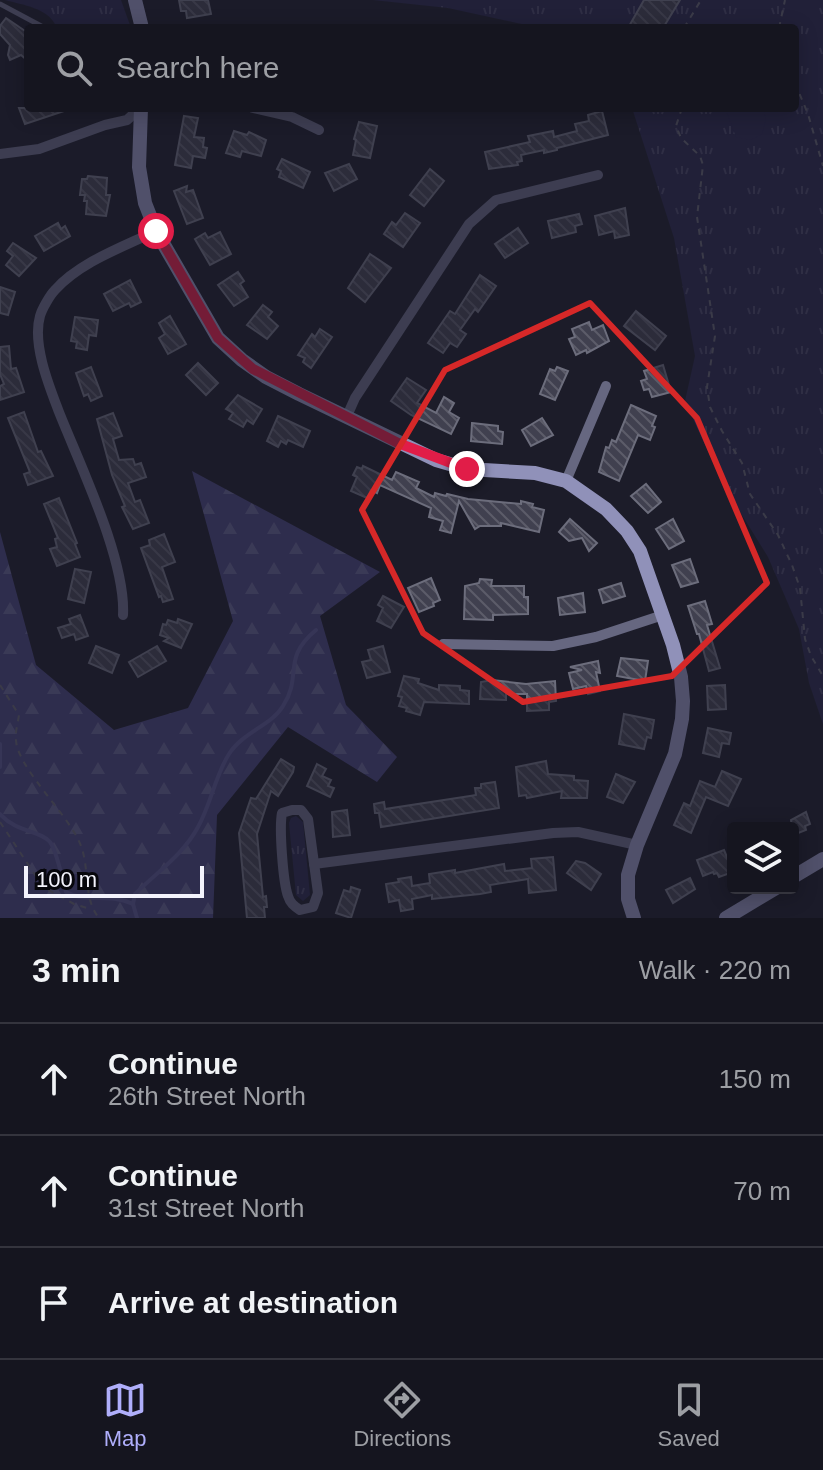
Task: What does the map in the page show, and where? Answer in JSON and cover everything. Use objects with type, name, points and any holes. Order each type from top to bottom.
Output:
[{"type":"street","points":[[135,0],[141,24]]},
{"type":"street","points":[[0,154],[39,149],[127,120],[136,112]]},
{"type":"street","points":[[140,112],[139,167],[145,203],[156,231],[218,338],[266,377],[398,443],[467,469],[535,473],[566,481],[606,509],[627,531],[646,565],[663,615],[681,677],[682,719],[675,754],[637,845],[628,875],[627,888],[634,918]]},
{"type":"street","points":[[270,112],[292,117],[319,130]]},
{"type":"street","points":[[347,416],[355,398],[469,224],[496,200],[598,175]]},
{"type":"street","points":[[123,615],[124,593],[103,527],[49,386],[40,350],[40,317],[55,290],[85,267],[156,231]]},
{"type":"street","points":[[566,481],[606,386]]},
{"type":"street","points":[[443,644],[553,646],[596,637],[663,615]]},
{"type":"street","points":[[301,810],[308,819],[314,864],[318,893],[313,907],[300,910],[292,904],[287,894],[280,826],[282,813],[301,810]]},
{"type":"street","points":[[314,864],[553,833],[578,832],[637,845]]},
{"type":"street","points":[[799,873],[823,859]]},
{"type":"street","points":[[726,918],[766,894]]},
{"type":"lane","points":[[0,4],[38,24]]},
{"type":"path","points":[[686,24],[701,0]]},
{"type":"path","points":[[780,24],[785,0]]},
{"type":"path","points":[[799,93],[823,166]]},
{"type":"path","points":[[681,112],[676,126],[681,138],[700,156],[703,165],[697,217],[715,336],[707,387],[710,407],[742,463],[750,494],[778,535],[792,565],[800,588],[805,639],[823,676]]},
{"type":"path","points":[[0,685],[19,715],[15,743],[30,771],[77,834],[89,880],[89,904],[99,918]]},
{"type":"path","points":[[0,822],[43,887],[74,904],[92,909]]},
{"type":"highlighted area","points":[[590,303],[697,418],[767,583],[672,676],[523,702],[423,633],[362,510],[445,370]]},
{"type":"green space","points":[[5,0],[121,0],[130,24],[55,24],[41,11]]},
{"type":"green space","points":[[373,0],[823,0],[823,724],[809,683],[799,629],[768,557],[724,486],[685,401],[695,356],[674,238],[633,112],[799,112],[799,24],[522,24],[448,8]]},
{"type":"green space","points":[[727,112],[764,112],[766,119],[762,134],[751,140],[736,137]]},
{"type":"green space","points":[[192,471],[380,572],[320,616],[346,705],[397,757],[377,782],[288,727],[217,815],[213,918],[0,918],[0,532],[36,665],[114,730],[188,708],[233,621]]},
{"type":"green space","points":[[296,816],[303,822],[310,895],[303,901],[296,895],[289,823]]},
{"type":"building","points":[[179,0],[208,0],[211,14],[187,18],[186,11],[181,11]]},
{"type":"building","points":[[644,0],[680,0],[665,24],[630,24]]},
{"type":"building","points":[[6,18],[24,30],[24,58],[21,55],[10,60],[10,45],[0,34],[0,26]]},
{"type":"building","points":[[19,108],[24,108],[24,112],[61,112],[25,124]]},
{"type":"building","points":[[602,112],[608,135],[544,153],[544,150],[521,155],[522,161],[517,162],[518,165],[489,169],[485,152],[530,142],[528,136],[553,131],[554,137],[577,131],[575,124],[589,121],[588,115]]},
{"type":"building","points":[[184,116],[198,118],[194,137],[204,138],[203,147],[207,148],[205,158],[193,156],[191,168],[175,165]]},
{"type":"building","points":[[359,122],[377,126],[370,158],[353,155]]},
{"type":"building","points":[[234,131],[247,135],[249,132],[266,140],[261,156],[242,151],[240,157],[226,153]]},
{"type":"building","points":[[282,159],[310,172],[303,188],[279,177],[281,171],[277,169]]},
{"type":"building","points":[[349,164],[357,179],[334,191],[325,173]]},
{"type":"building","points":[[430,169],[444,181],[424,206],[410,195]]},
{"type":"building","points":[[88,176],[107,178],[106,195],[110,195],[106,216],[86,214],[87,201],[84,201],[85,195],[80,195],[82,179]]},
{"type":"building","points":[[187,186],[186,192],[193,190],[203,218],[187,224],[174,191]]},
{"type":"building","points":[[625,208],[629,235],[615,238],[614,231],[599,235],[595,216]]},
{"type":"building","points":[[405,213],[420,223],[403,247],[384,234],[392,222],[396,225]]},
{"type":"building","points":[[579,214],[582,224],[575,226],[576,232],[552,238],[548,221]]},
{"type":"building","points":[[58,223],[61,229],[65,226],[70,236],[44,251],[35,236]]},
{"type":"building","points":[[518,228],[528,243],[505,258],[495,244]]},
{"type":"building","points":[[220,232],[231,254],[210,265],[195,239],[205,233],[208,238]]},
{"type":"building","points":[[13,243],[36,258],[19,276],[6,265],[13,256],[7,251]]},
{"type":"building","points":[[370,254],[391,268],[365,302],[348,288]]},
{"type":"building","points":[[238,272],[244,281],[240,284],[248,297],[234,306],[218,285]]},
{"type":"building","points":[[480,275],[496,286],[478,312],[475,309],[460,330],[466,334],[457,347],[450,343],[443,353],[428,343],[450,311],[455,314]]},
{"type":"building","points":[[130,280],[141,302],[131,307],[129,303],[113,311],[104,294]]},
{"type":"building","points":[[0,287],[15,292],[8,315],[0,313]]},
{"type":"building","points":[[263,305],[272,312],[268,317],[278,326],[267,339],[247,325]]},
{"type":"building","points":[[636,311],[666,336],[655,350],[624,326]]},
{"type":"building","points":[[170,316],[186,344],[168,354],[159,338],[165,334],[159,323]]},
{"type":"building","points":[[75,317],[98,320],[96,336],[89,335],[87,350],[76,348],[77,342],[71,341]]},
{"type":"building","points":[[589,322],[592,330],[603,325],[609,341],[587,353],[586,350],[576,355],[569,339],[575,337],[572,329]]},
{"type":"building","points":[[320,329],[332,337],[311,368],[303,362],[305,358],[298,355],[312,334],[315,337]]},
{"type":"building","points":[[9,346],[11,369],[16,368],[24,392],[0,400],[0,386],[4,384],[0,374],[0,347]]},
{"type":"building","points":[[198,363],[218,383],[206,395],[186,375]]},
{"type":"building","points":[[663,365],[671,392],[652,397],[649,389],[644,390],[641,381],[647,379],[644,371]]},
{"type":"building","points":[[91,367],[102,396],[91,401],[88,394],[84,396],[76,373]]},
{"type":"building","points":[[557,367],[568,371],[555,400],[540,394],[550,369],[555,371]]},
{"type":"building","points":[[407,378],[426,390],[417,403],[436,413],[444,397],[454,403],[449,412],[459,418],[451,434],[411,415],[391,401]]},
{"type":"building","points":[[238,395],[262,409],[253,424],[247,420],[243,427],[229,419],[233,413],[226,409]]},
{"type":"building","points":[[631,405],[656,416],[652,426],[655,427],[650,440],[638,435],[619,481],[599,472],[606,447],[609,448],[612,440],[616,442]]},
{"type":"building","points":[[24,412],[38,452],[41,451],[53,476],[28,485],[24,474],[30,472],[8,418]]},
{"type":"building","points":[[113,413],[122,436],[113,439],[119,460],[133,459],[135,465],[141,463],[146,477],[128,483],[135,502],[140,500],[149,523],[133,529],[122,507],[125,506],[112,475],[97,419]]},
{"type":"building","points":[[278,416],[310,431],[303,447],[288,440],[286,444],[281,441],[278,447],[267,441]]},
{"type":"building","points":[[542,418],[553,435],[531,446],[522,430]]},
{"type":"building","points":[[472,423],[498,426],[498,431],[503,432],[502,444],[471,441]]},
{"type":"building","points":[[363,466],[392,480],[396,472],[419,482],[416,488],[434,497],[435,493],[533,504],[532,507],[544,510],[539,532],[501,523],[501,526],[480,526],[475,529],[459,501],[451,533],[440,530],[443,521],[429,517],[431,508],[380,485],[377,493],[371,490],[367,498],[351,491],[357,477],[353,475],[357,467],[362,469]]},
{"type":"building","points":[[646,484],[661,502],[648,513],[631,496]]},
{"type":"building","points":[[59,498],[80,557],[57,566],[50,549],[57,547],[55,539],[58,538],[44,504]]},
{"type":"building","points":[[570,519],[597,543],[589,551],[582,538],[569,541],[559,532]]},
{"type":"building","points":[[673,519],[684,541],[669,549],[656,529]]},
{"type":"building","points":[[164,534],[175,562],[162,567],[173,599],[163,602],[141,548],[150,545],[149,540]]},
{"type":"building","points":[[690,559],[698,582],[681,587],[672,565]]},
{"type":"building","points":[[75,569],[91,572],[84,603],[68,599]]},
{"type":"building","points":[[431,578],[440,600],[419,612],[408,588]]},
{"type":"building","points":[[480,579],[492,580],[491,586],[524,586],[524,597],[528,597],[528,614],[493,615],[493,620],[464,619],[465,586],[479,583]]},
{"type":"building","points":[[621,583],[625,596],[603,603],[599,590]]},
{"type":"building","points":[[583,593],[585,612],[560,615],[558,598]]},
{"type":"building","points":[[383,596],[404,607],[391,628],[377,621],[383,608],[378,605]]},
{"type":"building","points":[[705,601],[712,624],[707,625],[720,668],[709,671],[688,606]]},
{"type":"building","points":[[80,615],[88,636],[76,640],[74,634],[62,638],[58,628],[71,624],[69,619]]},
{"type":"building","points":[[178,619],[192,624],[181,648],[164,641],[169,638],[160,635],[163,624],[166,625],[168,620],[177,623]]},
{"type":"building","points":[[96,646],[119,655],[112,673],[89,663]]},
{"type":"building","points":[[157,646],[166,661],[138,677],[129,662]]},
{"type":"building","points":[[383,646],[390,672],[367,678],[362,662],[371,660],[368,650]]},
{"type":"building","points":[[621,658],[648,661],[645,681],[617,676]]},
{"type":"building","points":[[598,661],[600,673],[596,672],[600,691],[588,694],[586,686],[573,689],[569,673],[582,670],[570,667]]},
{"type":"building","points":[[404,676],[419,679],[418,683],[439,690],[439,685],[460,686],[460,690],[469,691],[469,704],[424,702],[420,715],[406,711],[407,708],[399,706],[402,697],[398,696]]},
{"type":"building","points":[[492,680],[526,684],[555,681],[556,701],[549,702],[549,710],[527,711],[527,694],[506,694],[506,700],[480,699],[481,682]]},
{"type":"building","points":[[725,685],[726,709],[708,710],[707,686]]},
{"type":"building","points":[[624,714],[654,720],[651,738],[647,737],[644,749],[619,744]]},
{"type":"building","points":[[708,728],[731,733],[729,744],[722,743],[719,757],[703,753]]},
{"type":"building","points":[[281,759],[294,767],[293,772],[278,796],[271,791],[257,834],[263,897],[266,896],[265,918],[247,918],[239,833],[251,798],[256,799]]},
{"type":"building","points":[[546,761],[548,774],[574,776],[574,780],[588,781],[587,798],[561,798],[562,791],[527,798],[526,795],[519,796],[516,767]]},
{"type":"building","points":[[317,764],[326,769],[322,776],[331,780],[328,786],[334,788],[330,797],[307,786]]},
{"type":"building","points":[[722,771],[741,779],[728,806],[706,797],[691,833],[674,825],[684,803],[690,806],[700,781],[715,787]]},
{"type":"building","points":[[616,774],[635,782],[623,803],[607,797]]},
{"type":"building","points":[[495,782],[499,808],[381,827],[379,813],[375,813],[374,804],[384,802],[385,809],[476,795],[475,788]]},
{"type":"building","points":[[347,810],[350,835],[333,837],[332,812]]},
{"type":"building","points":[[806,812],[810,824],[799,833],[799,822],[791,820]]},
{"type":"building","points":[[724,850],[727,874],[719,877],[713,872],[703,876],[697,860]]},
{"type":"building","points":[[553,857],[556,890],[529,893],[528,879],[490,885],[491,892],[480,894],[432,899],[432,895],[412,899],[413,909],[401,911],[399,900],[389,902],[386,884],[399,882],[398,879],[411,877],[412,886],[430,883],[429,874],[455,870],[455,873],[504,864],[505,871],[532,868],[531,859]]},
{"type":"building","points":[[576,861],[601,874],[591,890],[567,873]]},
{"type":"building","points":[[690,878],[695,889],[673,903],[666,890]]},
{"type":"building","points":[[351,887],[360,890],[351,918],[336,913],[344,890],[350,892]]},
{"type":"waterway","points":[[137,918],[133,904],[135,894],[192,837],[224,763],[235,746],[283,706],[292,685],[295,659],[305,640],[316,630]]},
{"type":"waterway","points":[[0,744],[0,767]]},
{"type":"waterway","points":[[0,814],[14,825],[50,842],[66,892],[133,904]]},
{"type":"route","points":[[156,231],[218,338],[253,369],[398,443],[436,460],[467,469]]}]
